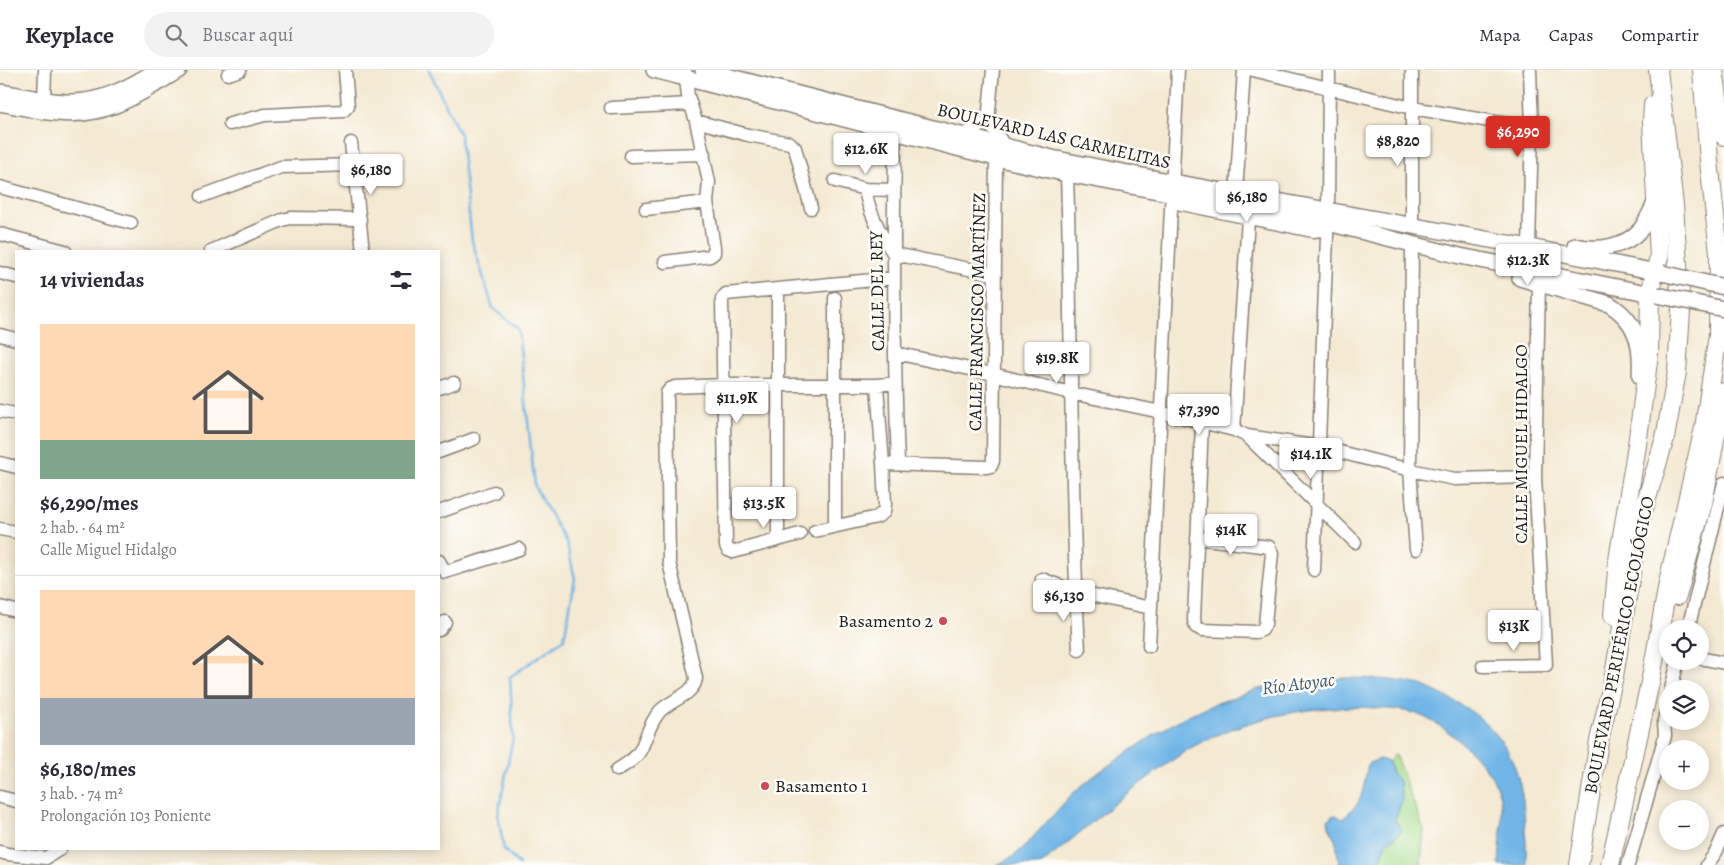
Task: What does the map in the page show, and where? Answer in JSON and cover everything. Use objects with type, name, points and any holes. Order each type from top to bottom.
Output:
[{"type":"highway","points":[[1614,676],[1613,624],[1618,560],[1650,354],[1654,295],[1659,272],[1652,121],[1656,70]]},
{"type":"highway","name":"BOULEVARD PERIFÉRICO ECOLÓGICO","points":[[1579,865],[1600,741],[1614,676],[1639,525],[1665,438],[1677,372],[1681,310],[1674,205],[1656,70]]},
{"type":"highway","name":"BOULEVARD PERIFÉRICO ECOLÓGICO","points":[[1610,865],[1651,678],[1673,560],[1704,428],[1718,335],[1720,253],[1709,161],[1702,70]]},
{"type":"highway","points":[[1714,70],[1724,136]]},
{"type":"highway","points":[[1651,678],[1703,502],[1724,396]]},
{"type":"main road","points":[[0,103],[57,114],[128,88],[157,70]]},
{"type":"main road","points":[[0,92],[44,100],[89,113],[123,103],[179,70]]},
{"type":"main road","name":"BOULEVARD LAS CARMELITAS","points":[[703,70],[893,124],[962,135],[1000,152],[1052,158],[1173,188],[1328,217],[1412,226],[1659,272],[1724,287]]},
{"type":"main road","name":"BOULEVARD LAS CARMELITAS","points":[[663,71],[685,74],[893,124],[1000,152],[1067,174],[1236,194],[1328,217],[1412,245],[1724,309]]},
{"type":"main road","points":[[1529,247],[1543,241],[1552,240],[1587,249],[1601,249],[1613,246],[1627,240],[1639,231],[1656,201]]},
{"type":"main road","points":[[1460,256],[1472,266],[1539,283],[1609,304],[1626,317],[1632,324],[1639,349],[1641,367],[1637,445]]},
{"type":"street","points":[[44,100],[45,70]]},
{"type":"street","points":[[230,124],[265,115],[343,111],[348,106],[345,70]]},
{"type":"street","points":[[993,70],[988,120],[1000,152]]},
{"type":"street","points":[[1149,646],[1178,70]]},
{"type":"street","points":[[1236,194],[1244,70]]},
{"type":"street","points":[[1253,70],[1412,108],[1532,128]]},
{"type":"street","points":[[1314,570],[1328,217],[1329,70]]},
{"type":"street","points":[[1412,70],[1412,226]]},
{"type":"street","points":[[1529,247],[1532,128],[1530,70]]},
{"type":"street","points":[[665,262],[710,256],[714,253],[707,202],[709,182],[696,121],[690,104],[685,74]]},
{"type":"street","points":[[611,108],[690,104]]},
{"type":"street","points":[[962,135],[988,120]]},
{"type":"street","points":[[696,121],[793,145],[796,148],[811,208]]},
{"type":"street","name":"CALLE DEL REY","points":[[893,124],[895,142],[893,190],[895,383],[898,464]]},
{"type":"street","points":[[351,143],[363,250]]},
{"type":"street","name":"CALLE FRANCISCO MARTÍNEZ","points":[[898,464],[987,467],[991,466],[993,461],[994,274],[1000,152]]},
{"type":"street","points":[[631,156],[704,154]]},
{"type":"street","points":[[202,196],[281,167],[354,165]]},
{"type":"street","points":[[1067,174],[1076,592],[1079,650]]},
{"type":"street","points":[[835,181],[865,189],[893,190]]},
{"type":"street","points":[[0,187],[131,223]]},
{"type":"street","name":"BOULEVARD LAS CARMELITAS","points":[[1173,188],[1177,203],[1248,219],[1313,231],[1321,230],[1328,217]]},
{"type":"street","points":[[865,189],[871,214],[881,236],[894,254],[994,274]]},
{"type":"street","points":[[646,209],[707,202]]},
{"type":"street","points":[[213,250],[282,220],[291,218],[360,219]]},
{"type":"street","points":[[1234,430],[1248,219]]},
{"type":"street","points":[[0,234],[61,250]]},
{"type":"street","points":[[1412,245],[1410,470],[1416,549]]},
{"type":"street","points":[[0,272],[15,277]]},
{"type":"street","points":[[800,534],[738,551],[728,550],[726,546],[722,299],[726,294],[894,278]]},
{"type":"street","name":"CALLE MIGUEL HIDALGO","points":[[1483,666],[1546,665],[1535,477],[1539,283]]},
{"type":"street","points":[[778,290],[778,539]]},
{"type":"street","points":[[835,298],[835,525]]},
{"type":"street","points":[[0,335],[15,339]]},
{"type":"street","points":[[895,353],[1161,412],[1234,430],[1247,436],[1320,447],[1454,479],[1535,477]]},
{"type":"street","points":[[440,388],[454,383]]},
{"type":"street","points":[[617,770],[635,757],[659,712],[667,704],[693,688],[696,684],[669,562],[667,393],[675,387],[723,385],[877,385],[895,383]]},
{"type":"street","points":[[815,531],[877,517],[884,512],[883,464],[877,385]]},
{"type":"street","points":[[0,411],[15,414]]},
{"type":"street","points":[[1197,538],[1269,547],[1272,553],[1265,624],[1262,630],[1256,632],[1202,630],[1196,627],[1194,620],[1197,538],[1202,422]]},
{"type":"street","points":[[1247,436],[1355,542]]},
{"type":"street","points":[[440,452],[474,439]]},
{"type":"street","points":[[0,463],[15,467]]},
{"type":"street","points":[[883,464],[898,464]]},
{"type":"street","points":[[1690,620],[1724,483]]},
{"type":"street","points":[[440,512],[494,492]]},
{"type":"street","points":[[0,528],[15,532]]},
{"type":"street","points":[[442,567],[519,549]]},
{"type":"street","points":[[1042,579],[1076,592],[1151,608]]},
{"type":"street","points":[[0,607],[15,611]]},
{"type":"street","points":[[1709,660],[1724,663]]},
{"type":"street","points":[[1628,865],[1665,736],[1665,730]]},
{"type":"street","points":[[0,797],[15,801]]},
{"type":"street","points":[[1707,865],[1716,852],[1724,834]]},
{"type":"street","points":[[0,852],[46,858],[58,850]]},
{"type":"green space","points":[[1395,754],[1424,830],[1421,865],[1379,865],[1386,843],[1400,833],[1401,828],[1395,820],[1402,800],[1400,784],[1392,773],[1389,762]]},
{"type":"water","points":[[1342,678],[1389,680],[1422,685],[1463,706],[1494,732],[1509,754],[1519,779],[1524,815],[1527,865],[1499,865],[1501,812],[1498,792],[1488,771],[1460,741],[1439,726],[1417,714],[1391,709],[1353,707],[1308,710],[1285,714],[1263,719],[1220,734],[1189,749],[1143,781],[1041,865],[996,865],[1014,856],[1024,847],[1073,793],[1099,772],[1184,717],[1258,689]]},
{"type":"water","points":[[1380,759],[1389,762],[1392,773],[1400,784],[1402,800],[1395,820],[1402,830],[1386,843],[1379,865],[1339,865],[1336,843],[1328,820],[1331,816],[1336,815],[1343,819],[1355,806],[1361,796],[1369,763]]},
{"type":"waterway","points":[[429,70],[460,135],[472,241],[493,308],[518,329],[535,487],[567,544],[575,579],[564,639],[510,677],[513,737],[498,815],[504,850],[520,865]]},
{"type":"place","name":"Basamento 2","points":[[943,621]]},
{"type":"place","name":"Basamento 1","points":[[765,786]]},
{"type":"water label","name":"Río Atoyac","points":[[1298,683]]}]
